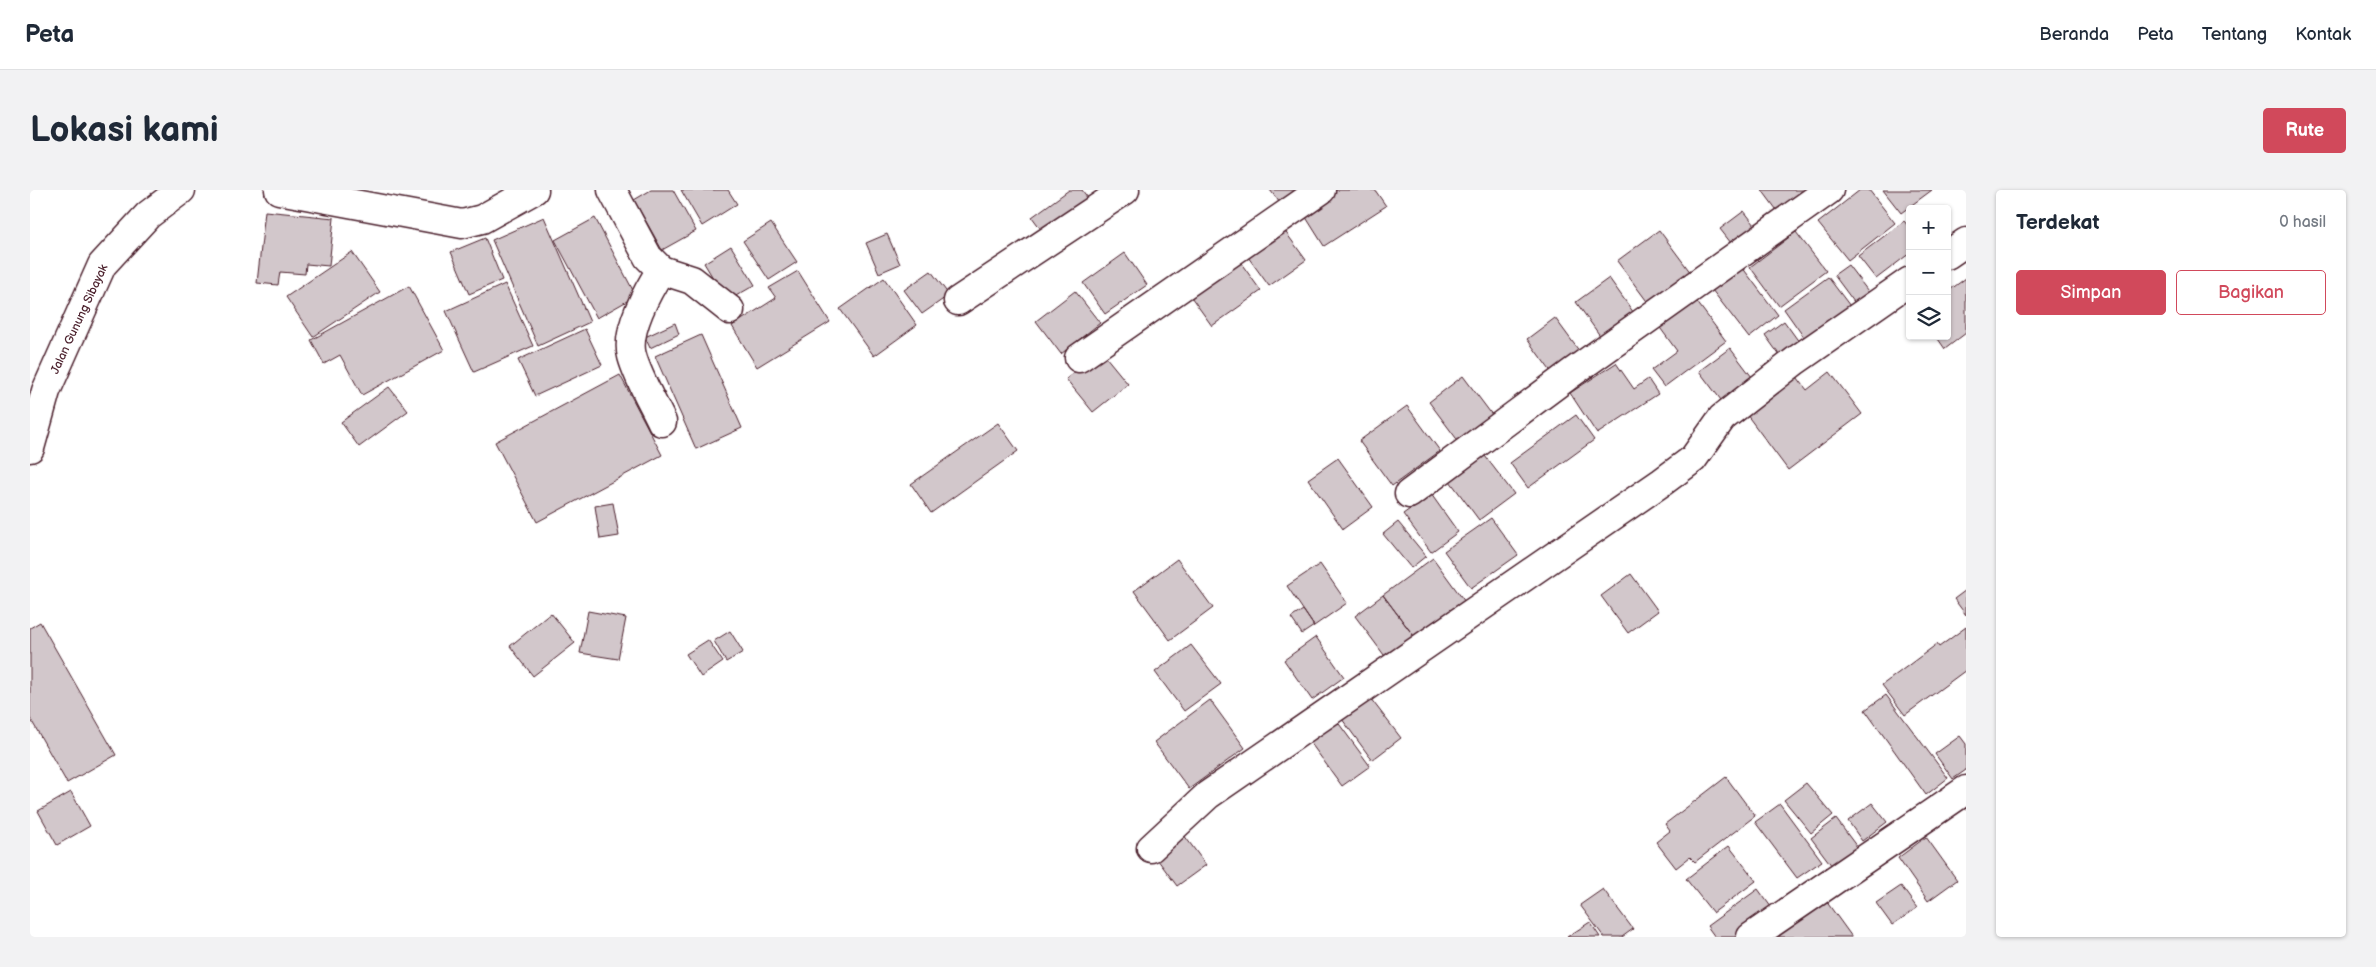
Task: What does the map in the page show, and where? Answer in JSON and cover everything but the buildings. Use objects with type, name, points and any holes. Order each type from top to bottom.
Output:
[{"type":"street","name":"Jalan Gunung Sibayak","points":[[30,448],[46,391],[102,265],[148,215],[181,190]]},
{"type":"street","points":[[280,190],[462,224],[482,219],[534,190]]},
{"type":"street","points":[[612,190],[648,257],[661,270],[692,280],[730,310]]},
{"type":"street","points":[[958,300],[1125,190]]},
{"type":"street","points":[[1079,358],[1321,190]]},
{"type":"street","points":[[1409,494],[1574,372],[1829,190]]},
{"type":"street","points":[[1951,252],[1966,242]]},
{"type":"street","points":[[661,270],[652,284],[631,334],[631,354],[662,422]]},
{"type":"street","points":[[1151,848],[1208,795],[1693,460],[1722,418],[1796,361],[1906,284]]},
{"type":"street","points":[[1752,937],[1966,790]]}]
